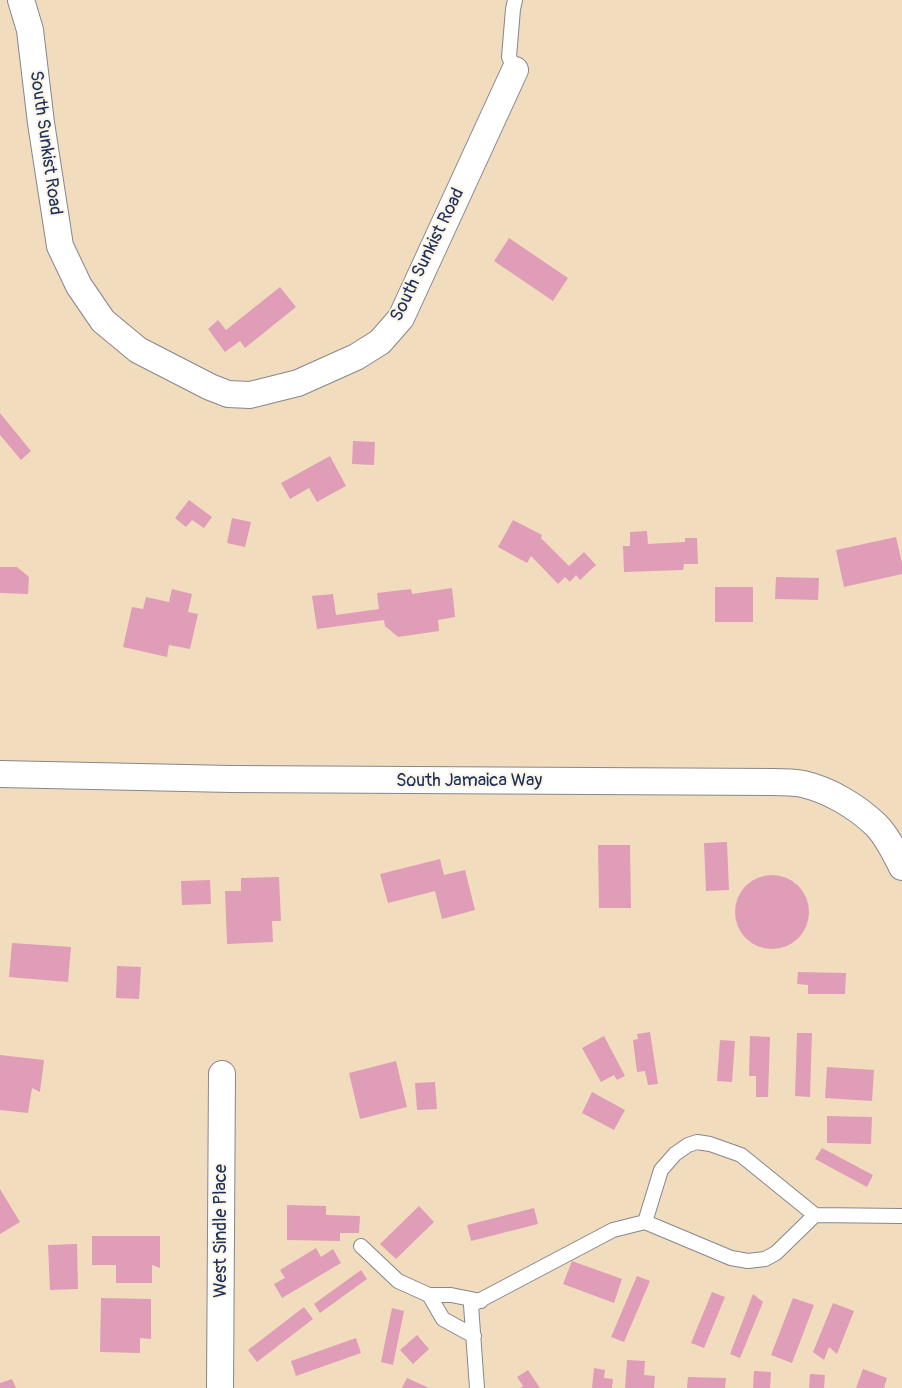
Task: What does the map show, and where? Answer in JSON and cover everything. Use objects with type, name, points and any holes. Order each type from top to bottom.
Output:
[{"type":"street","name":"South Sunkist Road","points":[[21,0],[30,30],[41,123],[60,246],[79,286],[103,321],[138,350],[210,387],[228,394],[250,395],[298,383],[356,356],[380,342],[401,318],[515,70]]},
{"type":"street","name":"South Jamaica Way","points":[[0,774],[241,779],[772,782],[802,784],[833,794],[854,807],[877,826],[899,856]]},
{"type":"street","name":"West Sindle Place","points":[[220,1388],[222,1074]]},
{"type":"lane","points":[[515,0],[509,57],[515,70]]},
{"type":"lane","points":[[645,1222],[661,1170],[675,1154],[688,1145],[697,1142],[710,1144],[740,1154],[815,1214],[902,1216]]},
{"type":"lane","points":[[477,1388],[472,1305],[613,1230],[645,1222],[731,1258],[748,1261],[765,1259],[776,1253],[815,1214]]},
{"type":"lane","points":[[361,1246],[398,1281],[429,1295],[451,1295],[480,1301]]},
{"type":"lane","points":[[429,1295],[443,1319],[474,1336]]},
{"type":"building","points":[[509,238],[568,278],[553,301],[494,261]]},
{"type":"building","points":[[280,287],[296,307],[245,348],[240,341],[225,352],[208,329],[218,320],[226,330]]},
{"type":"building","points":[[0,413],[31,451],[21,460],[0,435]]},
{"type":"building","points":[[353,441],[375,442],[374,465],[352,464]]},
{"type":"building","points":[[330,456],[346,486],[317,502],[309,488],[290,499],[281,483]]},
{"type":"building","points":[[189,500],[212,517],[204,528],[192,520],[186,527],[175,518]]},
{"type":"building","points":[[232,518],[251,522],[245,547],[227,543]]},
{"type":"building","points":[[513,520],[542,535],[541,538],[569,566],[584,552],[596,565],[580,580],[576,575],[570,582],[565,577],[558,584],[531,556],[527,563],[498,547]]},
{"type":"building","points":[[647,531],[648,544],[685,542],[685,538],[697,538],[698,564],[684,564],[683,570],[624,572],[623,546],[630,546],[630,532]]},
{"type":"building","points":[[896,537],[902,563],[902,574],[844,587],[836,550]]},
{"type":"building","points":[[0,567],[17,567],[29,577],[28,594],[0,593]]},
{"type":"building","points":[[776,577],[819,578],[818,600],[775,599]]},
{"type":"building","points":[[715,587],[753,587],[753,622],[715,622]]},
{"type":"building","points":[[452,588],[455,617],[438,620],[439,631],[398,637],[385,626],[384,620],[317,629],[312,596],[333,594],[336,615],[379,609],[377,593],[411,589],[412,594]]},
{"type":"building","points":[[172,589],[192,594],[188,612],[198,614],[190,649],[169,645],[167,657],[123,647],[132,607],[143,609],[146,597],[169,602]]},
{"type":"building","points":[[727,842],[729,890],[706,891],[704,843]]},
{"type":"building","points":[[598,845],[630,845],[631,908],[599,908]]},
{"type":"building","points":[[440,859],[444,875],[465,870],[475,910],[442,919],[435,891],[388,903],[380,874]]},
{"type":"building","points":[[772,875],[793,881],[803,891],[809,912],[803,933],[793,943],[772,949],[751,943],[741,933],[735,912],[741,891],[751,881]]},
{"type":"building","points":[[279,877],[281,921],[272,921],[273,942],[227,944],[225,891],[241,891],[241,878]]},
{"type":"building","points":[[210,880],[211,904],[182,905],[181,881]]},
{"type":"building","points":[[12,943],[71,947],[68,982],[9,977]]},
{"type":"building","points":[[117,966],[141,967],[139,999],[116,998]]},
{"type":"building","points":[[798,972],[846,973],[845,994],[808,994],[808,985],[797,984]]},
{"type":"building","points":[[650,1032],[658,1084],[648,1085],[645,1071],[637,1072],[633,1040],[638,1039],[637,1034]]},
{"type":"building","points":[[797,1033],[812,1033],[810,1097],[795,1096]]},
{"type":"building","points":[[604,1036],[625,1076],[617,1080],[614,1075],[601,1082],[582,1048]]},
{"type":"building","points":[[750,1036],[770,1037],[768,1097],[756,1097],[756,1076],[749,1076]]},
{"type":"building","points":[[720,1040],[735,1041],[732,1082],[717,1081]]},
{"type":"building","points":[[0,1055],[44,1060],[40,1092],[32,1088],[28,1113],[0,1110]]},
{"type":"building","points":[[396,1061],[407,1107],[360,1119],[349,1073]]},
{"type":"building","points":[[827,1067],[874,1070],[872,1101],[825,1098]]},
{"type":"building","points":[[435,1082],[437,1109],[417,1110],[415,1083]]},
{"type":"building","points":[[592,1092],[625,1110],[614,1130],[582,1113]]},
{"type":"building","points":[[827,1116],[872,1117],[871,1144],[827,1143]]},
{"type":"building","points":[[822,1148],[873,1175],[867,1187],[815,1159]]},
{"type":"building","points":[[0,1189],[20,1222],[0,1234]]},
{"type":"building","points":[[287,1205],[326,1206],[326,1215],[360,1216],[359,1233],[340,1233],[340,1241],[287,1240]]},
{"type":"building","points":[[419,1206],[434,1222],[396,1259],[380,1244]]},
{"type":"building","points":[[534,1208],[538,1224],[471,1241],[467,1225]]},
{"type":"building","points":[[92,1236],[160,1236],[160,1268],[152,1265],[152,1283],[116,1283],[116,1265],[92,1265]]},
{"type":"building","points":[[77,1244],[78,1289],[50,1290],[48,1245]]},
{"type":"building","points":[[316,1248],[321,1257],[333,1249],[341,1263],[282,1298],[274,1284],[285,1278],[280,1270]]},
{"type":"building","points":[[572,1261],[622,1279],[614,1303],[563,1284]]},
{"type":"building","points":[[361,1270],[367,1279],[320,1313],[314,1304]]},
{"type":"building","points":[[637,1276],[650,1281],[624,1342],[611,1337]]},
{"type":"building","points":[[712,1292],[725,1297],[704,1348],[691,1343]]},
{"type":"building","points":[[753,1294],[763,1302],[740,1358],[730,1354]]},
{"type":"building","points":[[101,1298],[151,1299],[151,1339],[140,1338],[140,1353],[100,1352]]},
{"type":"building","points":[[793,1298],[814,1305],[792,1363],[771,1355]]},
{"type":"building","points":[[833,1303],[854,1311],[837,1354],[829,1347],[824,1360],[813,1352]]},
{"type":"building","points":[[304,1307],[313,1319],[257,1362],[248,1350]]},
{"type":"building","points":[[392,1308],[404,1311],[393,1365],[381,1362]]},
{"type":"building","points":[[417,1335],[429,1349],[413,1364],[400,1350]]},
{"type":"building","points":[[356,1338],[361,1353],[296,1376],[291,1361]]},
{"type":"building","points":[[627,1360],[645,1361],[644,1375],[655,1376],[654,1388],[625,1388]]},
{"type":"building","points":[[594,1368],[605,1370],[604,1378],[613,1379],[612,1388],[592,1388]]},
{"type":"building","points":[[863,1369],[887,1378],[884,1388],[856,1388]]},
{"type":"building","points":[[528,1370],[540,1388],[520,1388],[523,1386],[517,1377]]},
{"type":"building","points":[[754,1371],[771,1372],[770,1388],[753,1388]]},
{"type":"building","points":[[810,1374],[825,1375],[824,1388],[809,1388]]},
{"type":"building","points":[[688,1377],[726,1378],[725,1388],[687,1388]]},
{"type":"building","points":[[407,1378],[429,1388],[402,1388]]},
{"type":"building","points":[[12,1379],[16,1388],[0,1388],[0,1383]]}]
